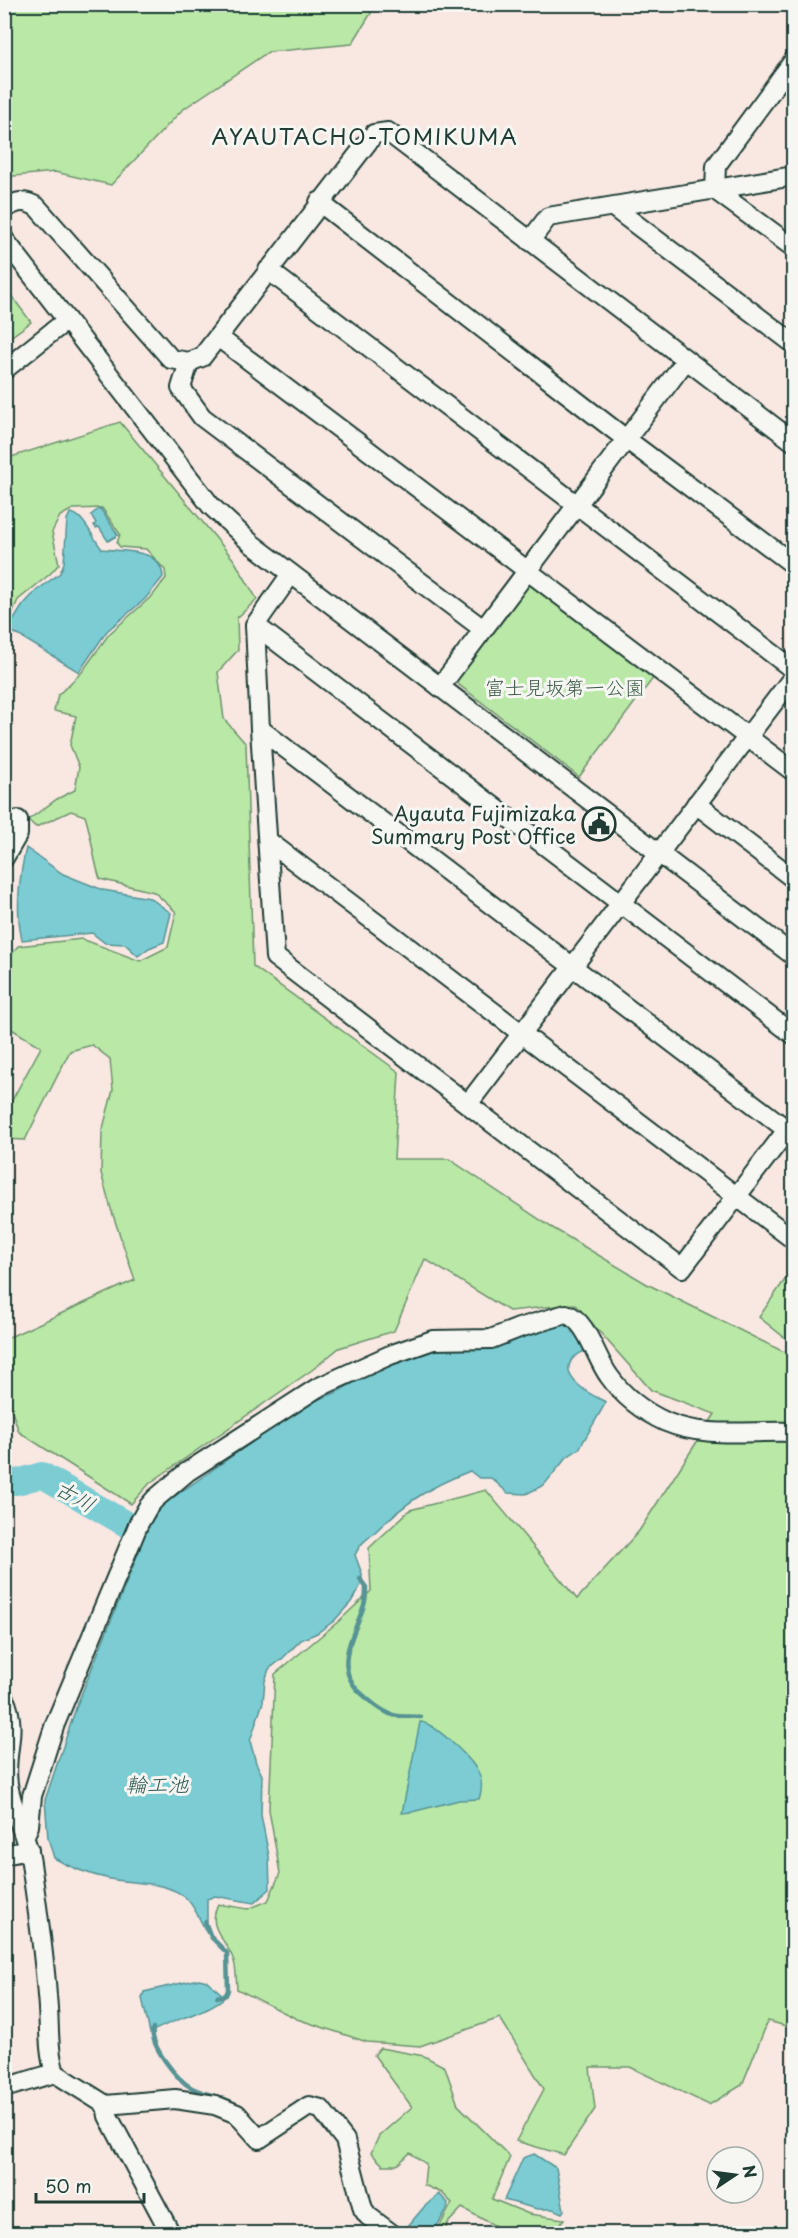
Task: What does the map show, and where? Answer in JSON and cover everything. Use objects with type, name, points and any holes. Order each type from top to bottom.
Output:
[{"type":"street","points":[[715,190],[716,166],[794,60]]},
{"type":"street","points":[[4,209],[14,202],[27,201],[37,207],[171,359],[189,362],[202,357],[319,202],[374,134],[388,132],[794,442]]},
{"type":"street","points":[[530,241],[548,217],[794,176]]},
{"type":"street","points":[[715,190],[794,248]]},
{"type":"street","points":[[319,202],[626,439],[794,565]]},
{"type":"street","points":[[613,207],[794,344]]},
{"type":"street","points":[[4,238],[211,506],[252,544],[794,956]]},
{"type":"street","points":[[268,270],[794,670]]},
{"type":"street","points":[[4,370],[67,320]]},
{"type":"street","points":[[218,336],[794,772]]},
{"type":"street","points":[[440,687],[686,360]]},
{"type":"street","points":[[189,362],[181,388],[202,417],[483,629]]},
{"type":"street","points":[[260,729],[572,967],[791,1129],[682,1268],[275,957],[260,729],[255,625],[291,574]]},
{"type":"street","points":[[255,625],[794,1035]]},
{"type":"street","points":[[468,1104],[794,676]]},
{"type":"street","points":[[696,804],[794,879]]},
{"type":"street","points":[[4,858],[18,834],[18,820]]},
{"type":"street","points":[[268,841],[794,1240]]},
{"type":"street","points":[[27,1843],[32,1796],[56,1724],[136,1530],[148,1507],[188,1472],[317,1388],[390,1355],[433,1340],[491,1338],[566,1314],[577,1320],[588,1335],[601,1365],[620,1389],[660,1419],[683,1426],[732,1433],[794,1432]]},
{"type":"street","points":[[4,1698],[12,1718],[8,1787],[27,1843],[44,1951],[51,2054],[55,2073],[106,2105],[175,2099],[215,2104],[237,2114],[259,2139],[309,2106],[321,2109],[345,2140],[363,2210],[392,2234]]},
{"type":"street","points":[[4,1855],[27,1843]]},
{"type":"street","points":[[4,2088],[55,2073]]},
{"type":"street","points":[[106,2105],[108,2116],[171,2234]]},
{"type":"green space","points":[[5,4],[376,5],[352,44],[268,52],[182,110],[111,185],[55,172],[5,177]]},
{"type":"green space","points":[[5,287],[31,322],[4,341]]},
{"type":"green space","points":[[120,422],[234,560],[257,599],[237,618],[238,650],[218,672],[224,719],[246,744],[253,966],[399,1072],[394,1159],[449,1159],[551,1227],[647,1284],[782,1351],[793,1352],[793,2028],[768,2021],[742,2085],[709,2105],[630,2067],[590,2067],[595,2109],[564,2155],[516,2141],[544,2089],[500,2018],[420,2046],[367,2042],[297,2019],[237,1989],[235,1964],[215,1926],[215,1912],[218,1904],[248,1909],[268,1901],[280,1873],[269,1810],[275,1674],[371,1591],[369,1548],[410,1510],[486,1490],[577,1599],[639,1531],[715,1414],[651,1390],[575,1304],[509,1311],[425,1259],[394,1331],[339,1348],[312,1370],[150,1483],[131,1504],[19,1432],[5,1391],[5,1339],[135,1280],[101,1173],[102,1132],[113,1090],[110,1059],[92,1045],[70,1051],[25,1140],[4,1139],[5,1113],[41,1047],[5,1025],[5,963],[18,946],[82,939],[140,961],[168,947],[176,912],[154,892],[100,879],[85,816],[71,811],[36,827],[28,820],[57,799],[75,790],[79,767],[70,745],[76,716],[54,711],[58,695],[82,672],[109,634],[153,595],[166,578],[165,570],[146,549],[120,547],[117,543],[120,534],[102,508],[73,509],[60,516],[52,532],[59,564],[18,600],[5,629],[5,459]]},
{"type":"green space","name":"富士見坂第一公園","points":[[532,584],[654,677],[579,777],[458,684],[456,676],[522,586]]},
{"type":"green space","points":[[793,1268],[793,1342],[790,1342],[759,1317]]},
{"type":"green space","points":[[380,2048],[424,2056],[445,2067],[458,2105],[510,2157],[492,2199],[529,2214],[564,2219],[553,2232],[501,2229],[462,2208],[448,2223],[444,2233],[436,2233],[452,2203],[442,2193],[424,2185],[426,2164],[410,2153],[397,2165],[383,2165],[371,2153],[379,2136],[412,2107],[374,2055]]},
{"type":"water","points":[[100,508],[118,535],[108,541],[99,527],[96,528],[94,525],[96,523],[91,515]]},
{"type":"water","points":[[70,513],[79,517],[102,549],[130,551],[148,556],[156,560],[161,567],[163,577],[145,599],[107,631],[79,672],[8,629],[23,605],[36,591],[60,573],[64,563],[67,520]]},
{"type":"water","points":[[26,848],[63,874],[103,890],[150,898],[171,913],[164,942],[149,948],[138,956],[125,944],[105,943],[92,933],[22,940],[19,894]]},
{"type":"water","name":"輪工池","points":[[565,1323],[576,1332],[586,1350],[572,1359],[570,1374],[580,1386],[606,1402],[579,1449],[567,1457],[544,1485],[526,1494],[508,1493],[491,1478],[479,1478],[470,1471],[431,1489],[409,1503],[357,1550],[355,1555],[362,1574],[362,1583],[351,1602],[334,1621],[317,1633],[301,1640],[269,1669],[263,1702],[250,1741],[262,1775],[261,1815],[269,1856],[270,1889],[254,1903],[215,1896],[207,1899],[207,1934],[192,1905],[178,1893],[160,1886],[119,1881],[96,1875],[54,1858],[48,1838],[45,1800],[77,1705],[142,1544],[143,1534],[161,1506],[306,1404],[335,1393],[431,1345]]},
{"type":"water","points":[[420,1722],[426,1723],[441,1733],[458,1747],[475,1767],[481,1782],[479,1799],[459,1800],[402,1813]]},
{"type":"water","points":[[199,1979],[207,1981],[225,1997],[218,2003],[150,2033],[142,1998],[144,1992]]},
{"type":"water","points":[[534,2154],[556,2168],[564,2210],[562,2213],[553,2209],[537,2209],[504,2200],[523,2158]]},
{"type":"water","points":[[439,2194],[448,2203],[433,2233],[410,2233],[408,2226]]},
{"type":"waterway","name":"古川","points":[[4,1481],[17,1482],[42,1475],[143,1534]]},
{"type":"waterway","points":[[360,1579],[366,1587],[366,1598],[348,1651],[346,1662],[348,1673],[353,1684],[362,1694],[383,1711],[398,1716],[421,1717]]},
{"type":"waterway","points":[[205,1922],[211,1937],[227,1953],[228,1990],[226,1995],[217,1997]]},
{"type":"waterway","points":[[153,2028],[155,2043],[165,2061],[179,2078],[192,2088],[229,2101],[239,2108]]},
{"type":"place","name":"Ayauta Fujimizaka Summary Post Office","points":[[599,824]]},
{"type":"district","name":"AYAUTACHO-TOMIKUMA","points":[[365,135]]}]
